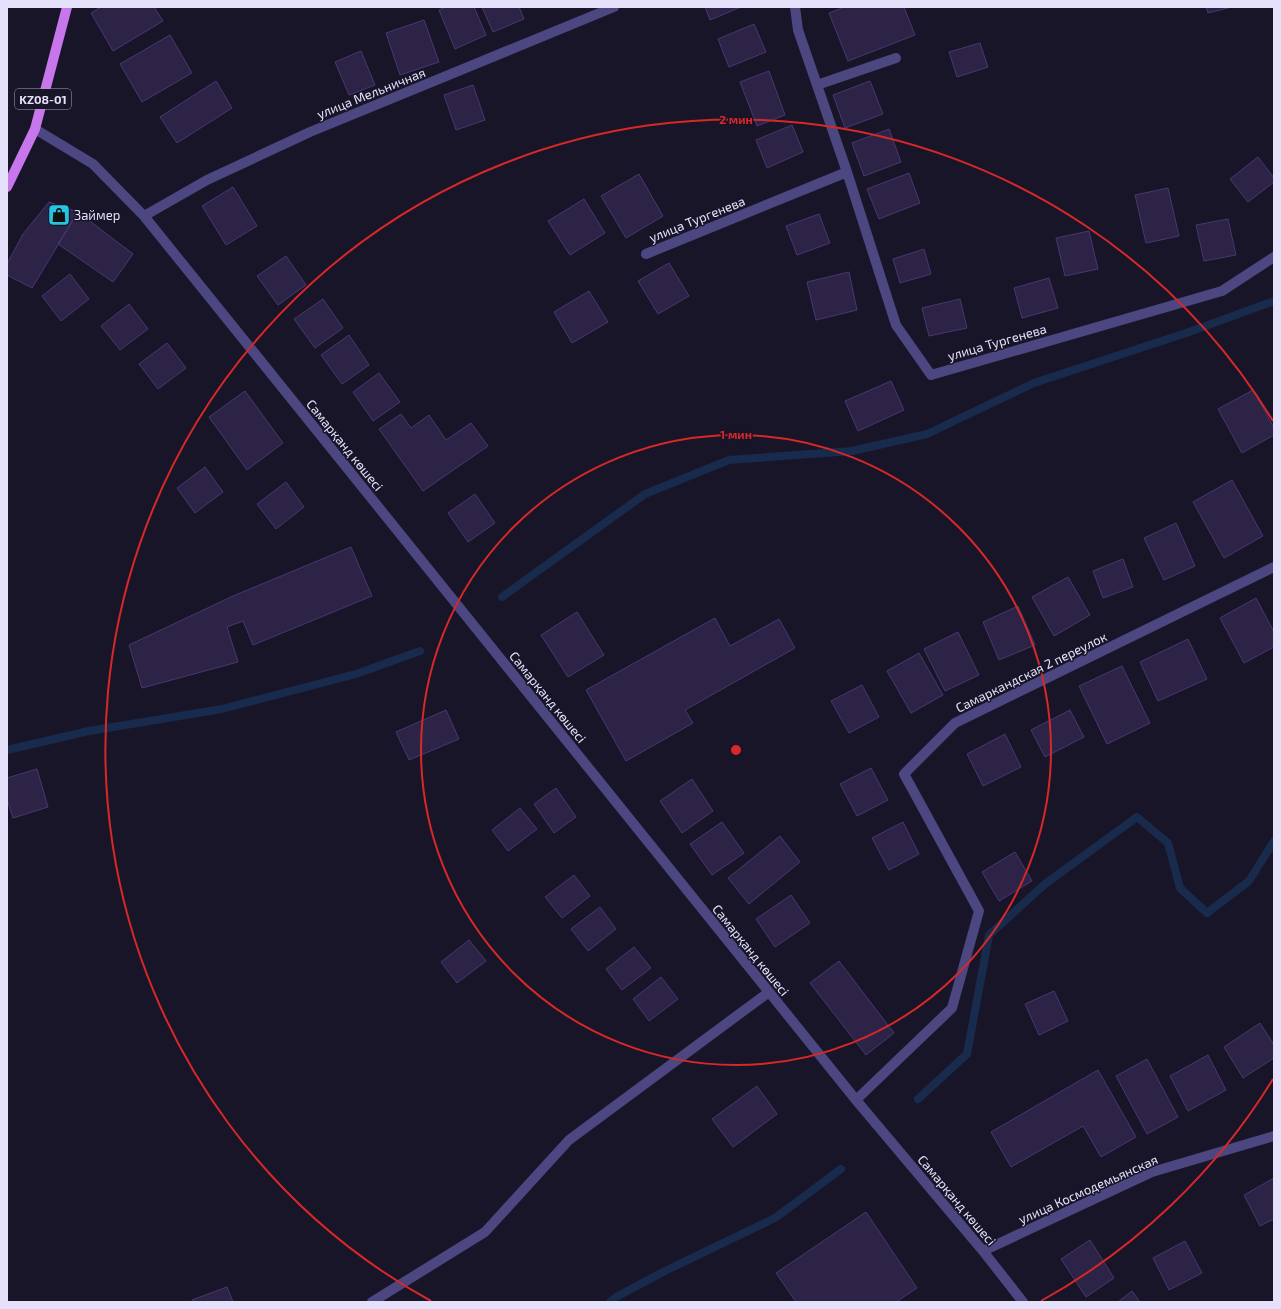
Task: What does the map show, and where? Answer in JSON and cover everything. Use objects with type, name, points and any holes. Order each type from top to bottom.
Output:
[{"type":"main road","name":"KZ08-01","points":[[7,187],[35,129],[67,7]]},
{"type":"street","name":"улица Мельничная","points":[[144,216],[207,180],[310,132],[614,7]]},
{"type":"street","name":"улица Тургенева","points":[[795,7],[798,30],[847,172],[896,325],[931,374],[1222,291],[1274,257]]},
{"type":"street","points":[[817,85],[896,58]]},
{"type":"street","name":"Самарқанд көшесі","points":[[35,129],[93,164],[144,216],[856,1100],[983,1251],[1023,1302]]},
{"type":"street","name":"улица Тургенева","points":[[646,254],[847,172]]},
{"type":"street","name":"Самаркандская 2 переулок","points":[[856,1100],[952,1008],[979,911],[904,774],[955,723],[1274,567]]},
{"type":"street","points":[[372,1302],[485,1232],[569,1140],[769,992]]},
{"type":"street","name":"улица Космодемьянская","points":[[983,1251],[1152,1172],[1274,1136]]},
{"type":"building","points":[[101,7],[154,7],[163,21],[113,51],[91,13]]},
{"type":"building","points":[[446,7],[474,7],[486,35],[455,49],[439,10]]},
{"type":"building","points":[[482,7],[519,7],[524,19],[493,32]]},
{"type":"building","points":[[705,7],[741,7],[710,20]]},
{"type":"building","points":[[845,7],[904,7],[915,35],[848,61],[829,13]]},
{"type":"building","points":[[1206,7],[1232,7],[1208,13]]},
{"type":"building","points":[[424,20],[439,62],[400,75],[386,33]]},
{"type":"building","points":[[754,24],[766,52],[729,67],[718,39]]},
{"type":"building","points":[[170,35],[192,73],[142,102],[120,64]]},
{"type":"building","points":[[980,43],[988,67],[957,77],[949,52]]},
{"type":"building","points":[[361,51],[375,85],[349,95],[335,62]]},
{"type":"building","points":[[769,71],[785,115],[757,126],[740,82]]},
{"type":"building","points":[[216,81],[232,108],[177,143],[160,117]]},
{"type":"building","points":[[870,81],[883,114],[845,128],[833,95]]},
{"type":"building","points":[[473,85],[485,120],[456,130],[444,95]]},
{"type":"building","points":[[792,125],[803,152],[767,168],[756,140]]},
{"type":"building","points":[[889,129],[901,162],[864,176],[852,143]]},
{"type":"building","points":[[1258,157],[1274,178],[1274,182],[1248,202],[1230,179]]},
{"type":"building","points":[[909,173],[920,203],[879,219],[867,189]]},
{"type":"building","points":[[639,174],[663,216],[626,238],[601,196]]},
{"type":"building","points":[[233,187],[257,226],[226,245],[202,206]]},
{"type":"building","points":[[1168,188],[1179,236],[1146,243],[1135,195]]},
{"type":"building","points":[[584,199],[605,233],[570,255],[548,221]]},
{"type":"building","points":[[49,202],[78,212],[32,288],[7,275],[7,264],[23,234]]},
{"type":"building","points":[[78,212],[133,254],[113,282],[58,244]]},
{"type":"building","points":[[819,214],[830,243],[797,255],[786,226]]},
{"type":"building","points":[[1228,219],[1236,255],[1204,261],[1196,225]]},
{"type":"building","points":[[1089,231],[1098,269],[1065,276],[1056,238]]},
{"type":"building","points":[[924,249],[931,274],[900,283],[893,259]]},
{"type":"building","points":[[286,256],[306,285],[278,305],[257,276]]},
{"type":"building","points":[[669,263],[689,296],[658,314],[638,281]]},
{"type":"building","points":[[849,272],[857,310],[816,320],[807,282]]},
{"type":"building","points":[[70,274],[89,299],[61,321],[42,296]]},
{"type":"building","points":[[1049,278],[1058,308],[1022,318],[1014,288]]},
{"type":"building","points":[[589,291],[608,322],[572,343],[554,312]]},
{"type":"building","points":[[323,299],[343,328],[315,348],[294,319]]},
{"type":"building","points":[[960,299],[967,328],[929,336],[922,308]]},
{"type":"building","points":[[129,304],[148,329],[120,350],[101,326]]},
{"type":"building","points":[[349,335],[369,365],[342,384],[321,355]]},
{"type":"building","points":[[167,343],[186,368],[158,389],[139,364]]},
{"type":"building","points":[[379,373],[400,402],[373,421],[353,392]]},
{"type":"building","points":[[891,381],[904,410],[858,431],[845,401]]},
{"type":"building","points":[[1253,390],[1274,428],[1274,435],[1242,453],[1218,409]]},
{"type":"building","points":[[245,391],[283,443],[247,470],[209,417]]},
{"type":"building","points":[[401,414],[411,428],[429,415],[446,440],[471,423],[488,446],[423,491],[379,429]]},
{"type":"building","points":[[205,467],[223,492],[195,513],[177,488]]},
{"type":"building","points":[[1232,480],[1263,536],[1224,558],[1193,502]]},
{"type":"building","points":[[286,482],[304,507],[276,529],[257,504]]},
{"type":"building","points":[[475,494],[495,523],[468,542],[448,513]]},
{"type":"building","points":[[1176,523],[1195,566],[1164,580],[1144,538]]},
{"type":"building","points":[[351,547],[372,596],[253,645],[243,621],[227,627],[238,662],[142,688],[129,645],[233,596]]},
{"type":"building","points":[[1123,559],[1133,587],[1103,598],[1093,571]]},
{"type":"building","points":[[1068,577],[1090,615],[1054,636],[1032,597]]},
{"type":"building","points":[[1256,598],[1274,632],[1274,647],[1244,663],[1220,618]]},
{"type":"building","points":[[1018,606],[1035,645],[999,660],[983,622]]},
{"type":"building","points":[[577,612],[604,655],[568,677],[541,635]]},
{"type":"building","points":[[715,618],[730,646],[779,619],[795,648],[685,710],[693,723],[626,761],[586,690]]},
{"type":"building","points":[[958,632],[979,675],[945,691],[924,649]]},
{"type":"building","points":[[1188,639],[1207,679],[1158,701],[1140,662]]},
{"type":"building","points":[[919,653],[943,695],[911,713],[887,671]]},
{"type":"building","points":[[1122,666],[1150,723],[1107,744],[1079,686]]},
{"type":"building","points":[[862,685],[879,717],[849,733],[831,701]]},
{"type":"building","points":[[446,710],[459,739],[409,760],[396,732]]},
{"type":"building","points":[[1070,710],[1084,737],[1045,757],[1031,730]]},
{"type":"building","points":[[1005,734],[1021,767],[983,786],[967,754]]},
{"type":"building","points":[[871,768],[888,800],[857,816],[840,784]]},
{"type":"building","points":[[37,769],[48,807],[13,818],[7,799],[7,778]]},
{"type":"building","points":[[692,779],[713,811],[682,833],[660,801]]},
{"type":"building","points":[[556,788],[576,817],[554,833],[534,804]]},
{"type":"building","points":[[520,808],[537,829],[508,851],[492,830]]},
{"type":"building","points":[[722,822],[744,853],[712,875],[690,844]]},
{"type":"building","points":[[903,822],[919,854],[889,870],[872,838]]},
{"type":"building","points":[[780,836],[800,862],[749,904],[728,878]]},
{"type":"building","points":[[1015,852],[1032,881],[999,901],[982,872]]},
{"type":"building","points":[[574,875],[590,896],[562,918],[545,897]]},
{"type":"building","points":[[791,895],[810,923],[775,947],[756,919]]},
{"type":"building","points":[[600,907],[616,929],[588,951],[571,929]]},
{"type":"building","points":[[469,940],[486,961],[457,983],[441,962]]},
{"type":"building","points":[[634,947],[651,968],[622,990],[606,969]]},
{"type":"building","points":[[839,961],[894,1033],[866,1055],[810,983]]},
{"type":"building","points":[[661,977],[678,999],[649,1021],[633,999]]},
{"type":"building","points":[[1054,991],[1068,1021],[1039,1035],[1025,1004]]},
{"type":"building","points":[[1260,1023],[1274,1045],[1274,1058],[1243,1078],[1224,1047]]},
{"type":"building","points":[[1208,1055],[1226,1090],[1188,1111],[1170,1076]]},
{"type":"building","points":[[1147,1059],[1178,1117],[1147,1134],[1116,1076]]},
{"type":"building","points":[[1098,1070],[1136,1137],[1101,1157],[1083,1126],[1011,1167],[991,1132]]},
{"type":"building","points":[[757,1086],[777,1114],[733,1147],[712,1119]]},
{"type":"building","points":[[1274,1178],[1274,1219],[1260,1226],[1244,1195]]},
{"type":"building","points":[[866,1212],[917,1288],[896,1302],[796,1302],[776,1273]]},
{"type":"building","points":[[1090,1240],[1114,1278],[1086,1297],[1061,1259]]},
{"type":"building","points":[[1185,1241],[1202,1273],[1169,1290],[1153,1258]]},
{"type":"building","points":[[227,1287],[233,1302],[193,1302],[192,1300]]},
{"type":"building","points":[[1132,1291],[1140,1302],[1118,1302]]},
{"type":"waterway","points":[[502,597],[645,494],[729,460],[852,451],[927,434],[1034,383],[1189,332],[1274,301]]},
{"type":"waterway","points":[[7,750],[89,731],[222,709],[356,674],[420,651]]},
{"type":"waterway","points":[[918,1099],[967,1054],[989,935],[1045,884],[1137,817],[1168,843],[1180,888],[1207,913],[1249,881],[1274,841]]},
{"type":"waterway","points":[[610,1302],[616,1297],[667,1270],[775,1218],[841,1169]]},
{"type":"place","name":"Займер","points":[[59,215]]}]
